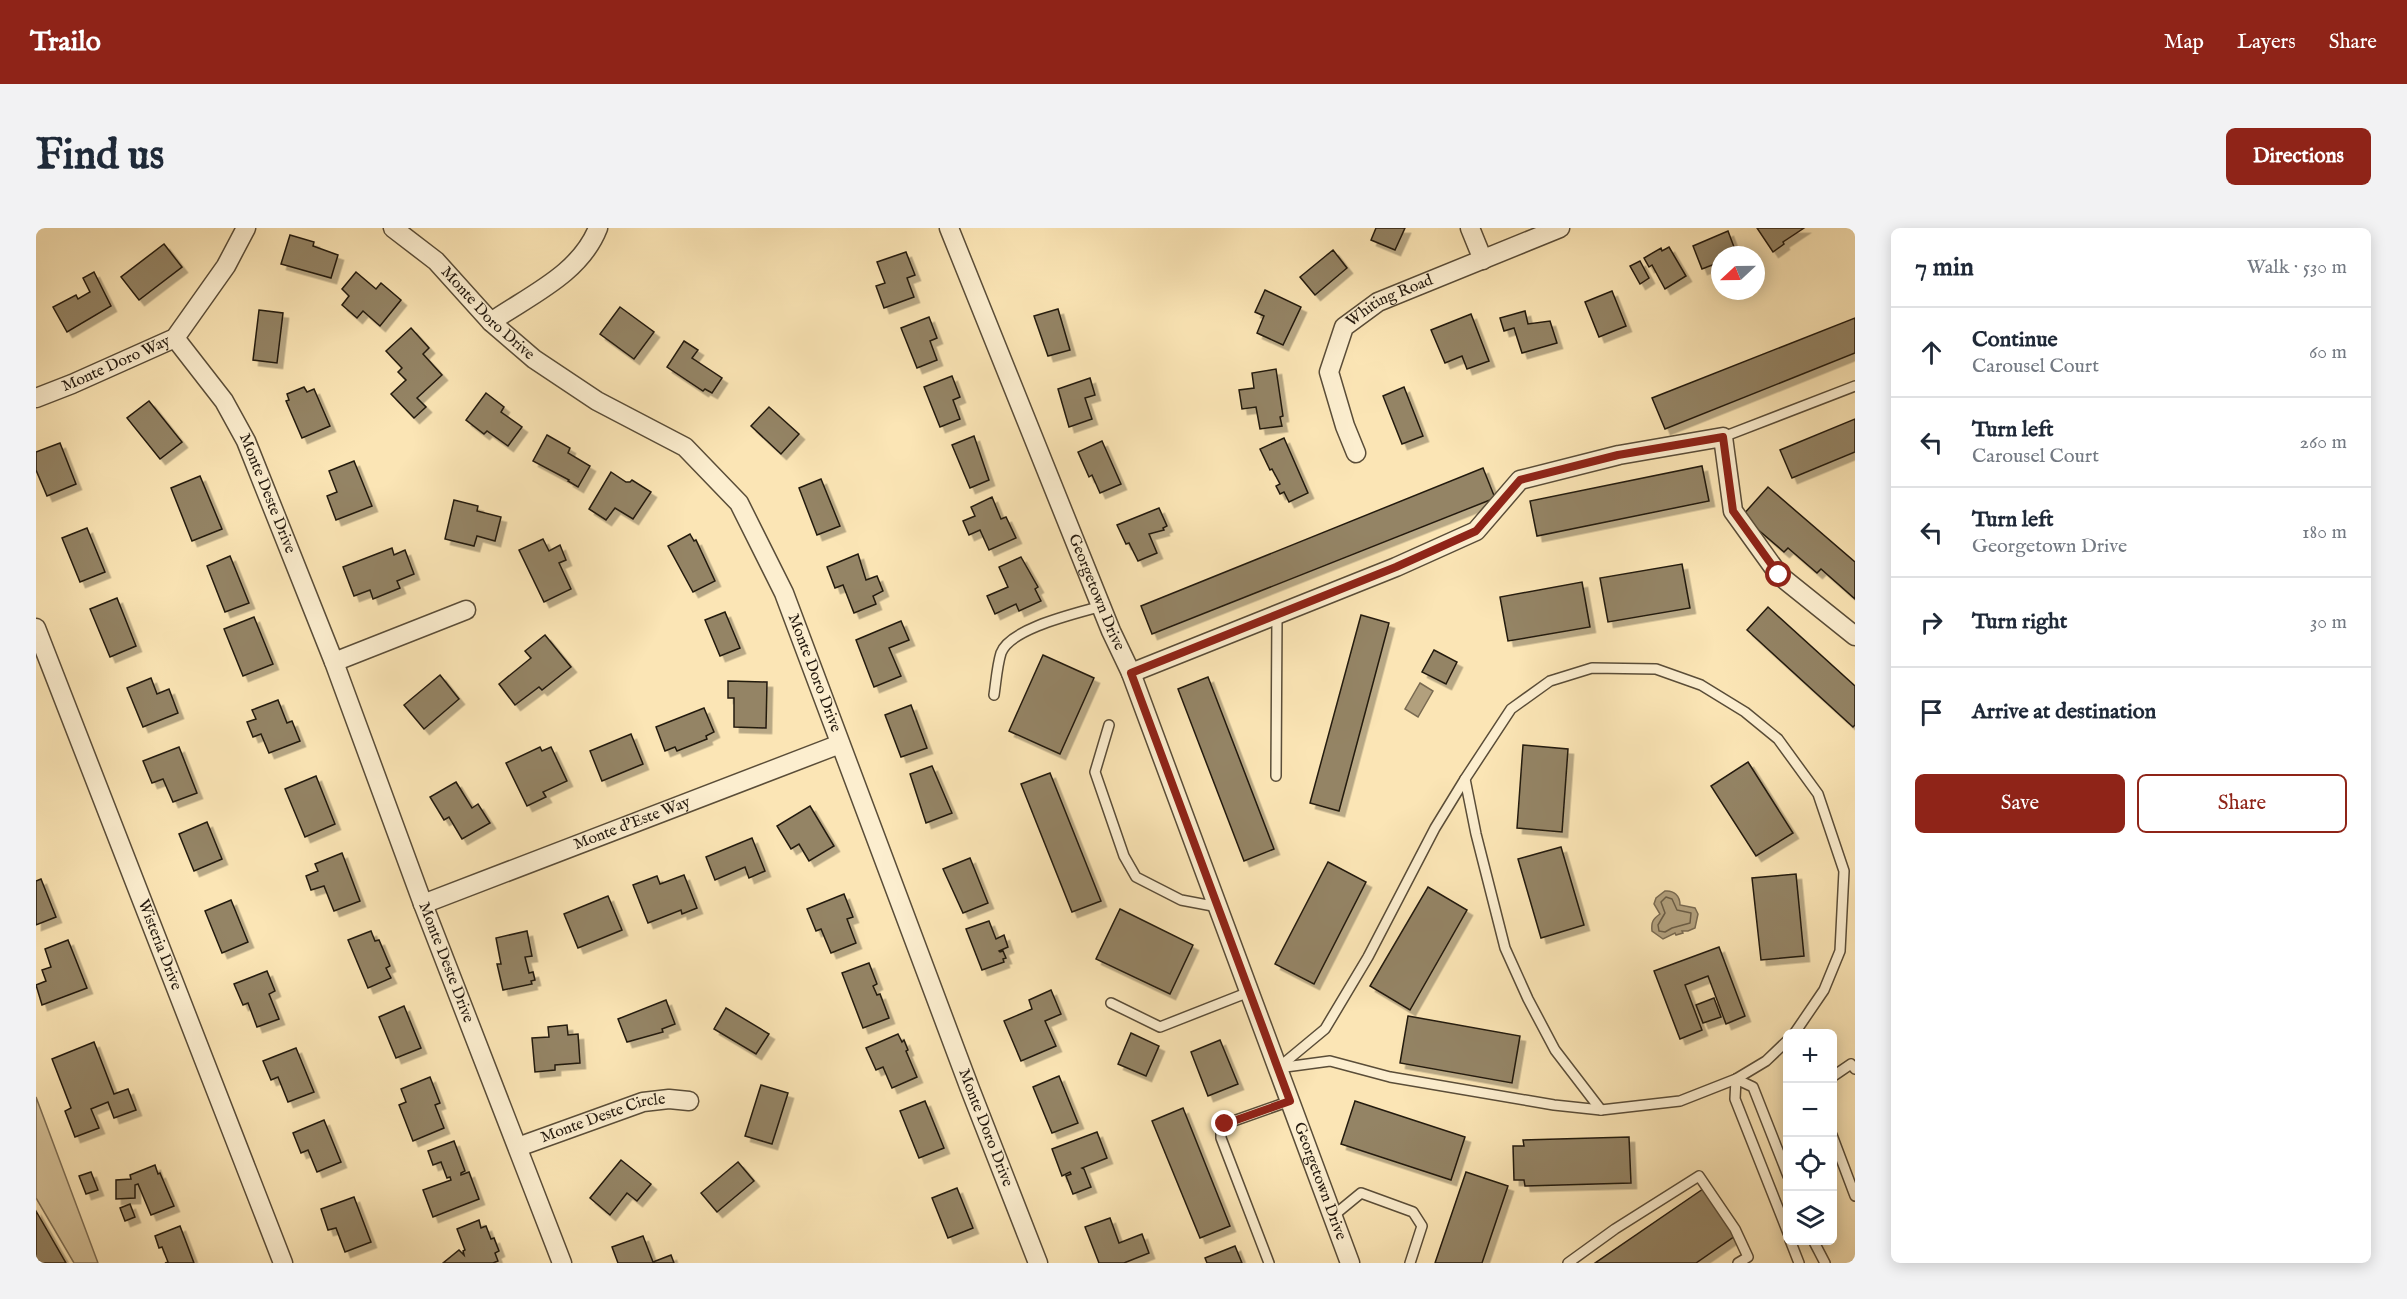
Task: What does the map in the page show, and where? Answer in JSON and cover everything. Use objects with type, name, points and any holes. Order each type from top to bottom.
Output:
[{"type":"street","name":"Monte Doro Way","points":[[36,398],[175,338],[226,266],[246,228]]},
{"type":"street","name":"Monte Doro Drive","points":[[393,228],[436,261],[491,322],[534,359],[597,401],[685,447],[739,503],[784,593],[1038,1263]]},
{"type":"street","points":[[491,322],[558,278],[578,262],[598,228]]},
{"type":"street","name":"Georgetown Drive","points":[[949,228],[1131,673],[1350,1263]]},
{"type":"street","points":[[1470,228],[1484,260]]},
{"type":"street","name":"Whiting Road","points":[[1356,453],[1345,426],[1329,372],[1344,327],[1378,302],[1560,228]]},
{"type":"street","name":"Monte Deste Drive","points":[[175,338],[224,401],[246,441],[334,662],[423,904],[562,1263]]},
{"type":"street","points":[[1131,673],[1396,567],[1476,531],[1520,480],[1618,455],[1723,437],[1733,511],[1779,575],[1855,636]]},
{"type":"street","points":[[334,662],[466,610]]},
{"type":"street","name":"Wisteria Drive","points":[[36,628],[43,665],[283,1263]]},
{"type":"street","name":"Monte d'Este Way","points":[[423,904],[840,744]]},
{"type":"street","name":"Monte Deste Circle","points":[[518,1147],[643,1102],[669,1098],[689,1101]]},
{"type":"lane","points":[[1723,437],[1855,386]]},
{"type":"lane","points":[[994,695],[1001,651],[1020,633],[1059,618],[1102,606]]},
{"type":"lane","points":[[1276,776],[1277,615]]},
{"type":"lane","points":[[1278,1068],[1325,1029],[1368,957],[1435,828],[1511,710],[1550,681],[1592,668],[1656,669],[1701,685],[1745,712],[1778,739],[1818,794],[1844,871],[1840,951],[1824,990],[1797,1029]]},
{"type":"lane","points":[[1109,724],[1095,772],[1124,856],[1137,877],[1181,900],[1218,907]]},
{"type":"lane","points":[[1465,779],[1476,834],[1505,948],[1555,1050],[1601,1110]]},
{"type":"lane","points":[[1111,1003],[1160,1028],[1249,992]]},
{"type":"lane","points":[[1278,1068],[1330,1061],[1390,1077],[1554,1105],[1601,1110],[1680,1101],[1736,1079],[1766,1061],[1783,1045]]},
{"type":"lane","points":[[1837,1074],[1851,1064],[1855,1069]]},
{"type":"lane","points":[[1736,1079],[1753,1087],[1783,1163]]},
{"type":"lane","points":[[1736,1079],[1735,1099],[1783,1220]]},
{"type":"lane","points":[[1269,1263],[1221,1138],[1221,1128],[1225,1124],[1290,1101]]},
{"type":"lane","points":[[1834,1137],[1852,1176],[1855,1196]]},
{"type":"lane","points":[[1568,1263],[1615,1229],[1699,1176],[1735,1229],[1749,1260],[1738,1263]]},
{"type":"lane","points":[[1333,1216],[1361,1193],[1413,1212],[1422,1226],[1410,1263]]},
{"type":"lane","points":[[1792,1245],[1799,1263]]},
{"type":"lane","points":[[1816,1245],[1825,1263]]},
{"type":"shaded area","points":[[36,1097],[98,1263],[74,1263],[36,1198]]},
{"type":"water","points":[[1420,683],[1433,691],[1418,717],[1405,709]]},
{"type":"water","points":[[1665,891],[1676,894],[1680,905],[1695,908],[1698,914],[1695,928],[1663,939],[1652,931],[1652,925],[1654,919],[1660,914],[1654,904],[1656,898]]},
{"type":"building","points":[[1376,228],[1405,228],[1395,250],[1371,240]]},
{"type":"building","points":[[1757,228],[1804,228],[1773,252]]},
{"type":"building","points":[[1728,231],[1734,246],[1711,246],[1711,266],[1702,269],[1693,246]]},
{"type":"building","points":[[290,235],[314,242],[313,246],[338,255],[331,278],[281,264]]},
{"type":"building","points":[[164,244],[182,267],[139,300],[121,277]]},
{"type":"building","points":[[1669,247],[1686,276],[1665,289],[1652,265],[1649,267],[1644,258],[1661,248],[1662,251]]},
{"type":"building","points":[[1333,250],[1347,268],[1315,295],[1300,277]]},
{"type":"building","points":[[906,252],[915,275],[907,278],[914,297],[884,308],[876,286],[885,283],[877,262]]},
{"type":"building","points":[[1640,261],[1649,278],[1640,284],[1630,266]]},
{"type":"building","points":[[94,272],[111,306],[67,332],[53,307],[76,295],[78,299],[90,292],[83,278]]},
{"type":"building","points":[[356,272],[376,289],[381,283],[401,300],[380,326],[363,311],[357,318],[342,305],[349,296],[342,289]]},
{"type":"building","points":[[1265,290],[1301,307],[1283,345],[1257,333],[1264,316],[1255,312]]},
{"type":"building","points":[[1612,291],[1626,326],[1599,337],[1585,302]]},
{"type":"building","points":[[620,307],[654,332],[634,359],[600,334]]},
{"type":"building","points":[[1058,309],[1070,350],[1048,356],[1034,316]]},
{"type":"building","points":[[259,310],[283,313],[277,363],[253,360]]},
{"type":"building","points":[[1525,311],[1528,324],[1550,321],[1557,343],[1522,353],[1514,328],[1504,331],[1500,318]]},
{"type":"building","points":[[1471,314],[1489,361],[1467,369],[1462,356],[1445,363],[1431,330]]},
{"type":"building","points":[[929,317],[937,338],[930,341],[937,360],[917,368],[901,328]]},
{"type":"building","points":[[1855,318],[1855,353],[1665,429],[1652,398]]},
{"type":"building","points":[[411,328],[429,348],[423,354],[442,375],[417,398],[426,407],[414,418],[391,394],[406,380],[398,372],[402,368],[386,351]]},
{"type":"building","points":[[684,341],[698,350],[692,358],[722,378],[712,393],[705,389],[703,391],[667,367]]},
{"type":"building","points":[[1276,369],[1283,416],[1280,417],[1282,426],[1260,429],[1256,407],[1242,409],[1239,390],[1254,388],[1252,373]]},
{"type":"building","points":[[952,376],[960,397],[953,400],[960,419],[940,427],[924,387]]},
{"type":"building","points":[[1090,378],[1095,395],[1085,398],[1092,419],[1069,427],[1058,389]]},
{"type":"building","points":[[304,387],[307,392],[314,389],[330,426],[302,438],[286,401],[289,400],[287,394]]},
{"type":"building","points":[[1404,387],[1423,436],[1402,444],[1383,396]]},
{"type":"building","points":[[486,393],[504,407],[501,412],[522,427],[508,446],[487,431],[484,434],[466,420]]},
{"type":"building","points":[[149,401],[182,442],[160,459],[127,418]]},
{"type":"building","points":[[769,407],[799,434],[781,454],[751,426]]},
{"type":"building","points":[[1855,419],[1855,452],[1792,478],[1780,450]]},
{"type":"building","points":[[547,435],[570,448],[568,453],[590,466],[578,487],[533,461]]},
{"type":"building","points":[[974,436],[989,480],[970,488],[952,445]]},
{"type":"building","points":[[1284,438],[1308,493],[1289,502],[1284,492],[1280,494],[1276,486],[1280,484],[1260,449]]},
{"type":"building","points":[[1102,441],[1121,484],[1100,493],[1092,475],[1089,477],[1078,452]]},
{"type":"building","points":[[60,443],[76,484],[47,496],[36,470],[36,452]]},
{"type":"building","points":[[354,461],[372,506],[336,520],[327,496],[337,492],[329,471]]},
{"type":"building","points":[[1702,466],[1709,501],[1537,536],[1530,501]]},
{"type":"building","points":[[1483,468],[1495,498],[1152,634],[1141,606]]},
{"type":"building","points":[[611,472],[626,482],[632,480],[651,492],[633,519],[615,508],[606,520],[589,509]]},
{"type":"building","points":[[200,476],[222,529],[192,541],[171,488]]},
{"type":"building","points":[[821,479],[840,526],[817,535],[799,488]]},
{"type":"building","points":[[1768,487],[1855,562],[1855,599],[1821,569],[1817,573],[1788,548],[1784,552],[1742,516]]},
{"type":"building","points":[[992,497],[1001,519],[1006,517],[1016,538],[989,550],[980,530],[969,535],[963,521],[975,516],[971,507]]},
{"type":"building","points":[[454,500],[478,506],[477,511],[501,517],[495,541],[477,536],[474,546],[445,539]]},
{"type":"building","points":[[1159,508],[1167,526],[1163,528],[1164,530],[1149,534],[1157,553],[1138,561],[1117,525]]},
{"type":"building","points":[[87,528],[105,572],[80,582],[62,538]]},
{"type":"building","points":[[690,534],[694,541],[696,540],[715,581],[693,592],[668,546]]},
{"type":"building","points":[[543,539],[549,551],[560,545],[566,560],[559,563],[571,589],[544,602],[519,550]]},
{"type":"building","points":[[392,548],[394,555],[405,550],[414,574],[397,581],[400,588],[373,599],[370,590],[354,596],[343,567]]},
{"type":"building","points":[[858,554],[866,580],[877,576],[883,591],[873,596],[876,604],[854,613],[843,585],[835,588],[827,567]]},
{"type":"building","points":[[230,556],[249,603],[225,612],[207,566]]},
{"type":"building","points":[[1021,557],[1038,587],[1035,589],[1041,601],[1019,611],[1016,604],[995,614],[987,596],[1008,587],[999,567]]},
{"type":"building","points":[[1682,564],[1690,608],[1608,622],[1600,578]]},
{"type":"building","points":[[1582,582],[1590,627],[1508,641],[1500,597]]},
{"type":"building","points":[[117,598],[136,646],[110,657],[90,609]]},
{"type":"building","points":[[1768,607],[1855,686],[1855,725],[1853,727],[1747,630]]},
{"type":"building","points":[[725,612],[740,648],[720,656],[705,620]]},
{"type":"building","points":[[1361,615],[1389,623],[1339,811],[1310,803]]},
{"type":"building","points":[[254,617],[273,664],[243,676],[224,629]]},
{"type":"building","points":[[901,621],[909,640],[889,648],[901,676],[874,687],[856,640]]},
{"type":"building","points":[[545,635],[571,667],[542,690],[539,687],[515,705],[499,684],[531,658],[525,651]]},
{"type":"building","points":[[1434,650],[1457,662],[1446,684],[1422,672]]},
{"type":"building","points":[[1043,655],[1094,678],[1060,754],[1009,731]]},
{"type":"building","points":[[440,675],[459,699],[424,729],[404,705]]},
{"type":"building","points":[[1208,677],[1274,849],[1244,861],[1178,689]]},
{"type":"building","points":[[151,678],[157,694],[169,689],[178,713],[143,727],[127,688]]},
{"type":"building","points":[[728,681],[767,682],[766,728],[734,727],[734,698],[728,698]]},
{"type":"building","points":[[278,700],[287,723],[292,721],[300,741],[269,753],[261,734],[253,737],[247,722],[256,719],[252,710]]},
{"type":"building","points":[[911,705],[927,748],[901,757],[885,715]]},
{"type":"building","points":[[704,708],[714,732],[706,736],[707,739],[677,751],[675,747],[665,751],[656,727]]},
{"type":"building","points":[[631,734],[643,764],[602,781],[590,751]]},
{"type":"building","points":[[1523,745],[1568,749],[1562,832],[1517,828]]},
{"type":"building","points":[[179,747],[197,793],[173,802],[163,779],[152,783],[143,761]]},
{"type":"building","points":[[540,747],[542,751],[551,747],[567,781],[543,792],[546,797],[527,806],[506,763]]},
{"type":"building","points":[[1748,762],[1793,833],[1756,856],[1711,786]]},
{"type":"building","points":[[932,766],[952,813],[926,823],[910,774]]},
{"type":"building","points":[[1050,773],[1101,901],[1072,912],[1021,784]]},
{"type":"building","points":[[316,776],[335,824],[305,837],[285,789]]},
{"type":"building","points":[[456,782],[472,808],[478,804],[490,823],[462,839],[449,817],[444,820],[430,797]]},
{"type":"building","points":[[810,806],[834,846],[809,861],[799,844],[791,849],[777,826]]},
{"type":"building","points":[[207,822],[222,859],[194,871],[179,834]]},
{"type":"building","points":[[752,838],[765,871],[749,878],[745,867],[715,880],[706,857]]},
{"type":"building","points":[[1561,847],[1584,925],[1541,938],[1518,859]]},
{"type":"building","points":[[342,853],[360,901],[334,911],[324,886],[311,890],[306,876],[318,871],[315,864]]},
{"type":"building","points":[[970,858],[988,903],[963,913],[943,869]]},
{"type":"building","points":[[1328,862],[1366,882],[1314,984],[1275,964]]},
{"type":"building","points":[[1796,874],[1804,956],[1761,960],[1752,878]]},
{"type":"building","points":[[684,875],[697,908],[682,914],[681,910],[648,923],[633,885],[657,876],[660,884]]},
{"type":"building","points":[[41,879],[56,917],[36,925],[36,881]]},
{"type":"building","points":[[1428,887],[1467,910],[1410,1010],[1370,986]]},
{"type":"building","points":[[844,894],[853,917],[847,919],[856,943],[831,953],[821,929],[816,931],[807,909]]},
{"type":"building","points":[[608,896],[622,930],[578,948],[564,914]]},
{"type":"building","points":[[231,900],[248,942],[222,953],[205,911]]},
{"type":"building","points":[[1120,909],[1193,945],[1170,994],[1096,959]]},
{"type":"building","points":[[989,921],[996,939],[1004,935],[1008,947],[999,951],[1003,951],[1006,958],[1003,959],[1004,962],[982,970],[966,929]]},
{"type":"building","points":[[371,931],[375,941],[379,940],[390,966],[386,968],[391,978],[368,988],[348,940]]},
{"type":"building","points":[[527,931],[532,956],[525,957],[529,973],[533,972],[535,980],[531,981],[532,984],[503,990],[497,964],[501,964],[496,938]]},
{"type":"building","points":[[68,940],[87,988],[42,1005],[36,985],[46,981],[42,970],[51,967],[45,949]]},
{"type":"building","points":[[1719,947],[1745,1016],[1726,1024],[1708,976],[1685,985],[1702,1030],[1680,1039],[1654,971]]},
{"type":"building","points":[[869,963],[877,984],[873,986],[877,995],[880,994],[889,1018],[863,1028],[842,973]]},
{"type":"building","points":[[267,971],[275,991],[269,994],[279,1019],[257,1027],[248,1003],[243,1005],[234,984]]},
{"type":"building","points":[[1051,990],[1061,1014],[1045,1021],[1056,1046],[1021,1061],[1004,1021],[1032,1009],[1029,1000]]},
{"type":"building","points":[[1714,998],[1721,1017],[1703,1023],[1696,1005]]},
{"type":"building","points":[[666,1000],[675,1024],[662,1029],[663,1032],[627,1042],[618,1019]]},
{"type":"building","points":[[404,1006],[421,1048],[396,1058],[379,1017]]},
{"type":"building","points":[[726,1008],[769,1034],[756,1054],[714,1029]]},
{"type":"building","points":[[1408,1016],[1520,1036],[1512,1083],[1400,1063]]},
{"type":"building","points":[[567,1025],[568,1035],[578,1034],[580,1063],[555,1065],[555,1070],[535,1072],[532,1038],[549,1037],[548,1027]]},
{"type":"building","points":[[1131,1033],[1159,1046],[1146,1076],[1118,1064]]},
{"type":"building","points":[[898,1034],[902,1042],[904,1040],[917,1077],[892,1088],[883,1067],[876,1070],[866,1048]]},
{"type":"building","points":[[1220,1040],[1238,1084],[1208,1096],[1191,1052]]},
{"type":"building","points":[[94,1042],[114,1094],[128,1089],[136,1110],[114,1118],[108,1102],[91,1109],[99,1128],[75,1137],[65,1111],[71,1108],[52,1059]]},
{"type":"building","points":[[296,1048],[314,1092],[288,1102],[278,1077],[271,1080],[263,1061]]},
{"type":"building","points":[[1059,1076],[1078,1123],[1052,1133],[1033,1087]]},
{"type":"building","points":[[430,1077],[440,1103],[435,1105],[444,1128],[413,1141],[399,1105],[406,1102],[401,1089]]},
{"type":"building","points":[[761,1085],[788,1093],[772,1144],[745,1136]]},
{"type":"building","points":[[925,1101],[944,1148],[919,1158],[900,1111]]},
{"type":"building","points":[[1355,1101],[1465,1137],[1451,1180],[1341,1144]]},
{"type":"building","points":[[1183,1108],[1230,1226],[1200,1238],[1152,1121]]},
{"type":"building","points":[[324,1120],[341,1162],[317,1172],[308,1150],[301,1153],[293,1133]]},
{"type":"building","points":[[1097,1132],[1107,1158],[1082,1168],[1091,1187],[1073,1194],[1066,1176],[1071,1174],[1070,1172],[1062,1176],[1052,1149]]},
{"type":"building","points":[[1629,1137],[1631,1183],[1525,1186],[1524,1180],[1514,1180],[1513,1146],[1524,1146],[1523,1140]]},
{"type":"building","points":[[454,1141],[465,1171],[461,1175],[469,1172],[479,1199],[433,1217],[423,1190],[451,1180],[450,1177],[447,1178],[441,1162],[433,1165],[428,1151]]},
{"type":"building","points":[[621,1160],[651,1184],[637,1201],[627,1193],[610,1215],[590,1198]]},
{"type":"building","points":[[738,1162],[754,1181],[717,1212],[701,1193]]},
{"type":"building","points":[[155,1165],[174,1206],[151,1215],[138,1184],[135,1185],[135,1198],[116,1199],[116,1180],[131,1179],[130,1175]]},
{"type":"building","points":[[91,1172],[98,1190],[86,1194],[79,1176]]},
{"type":"building","points":[[1466,1172],[1508,1186],[1482,1263],[1435,1263]]},
{"type":"building","points":[[957,1188],[973,1228],[948,1238],[932,1198]]},
{"type":"building","points":[[1703,1189],[1735,1236],[1696,1263],[1595,1263]]},
{"type":"building","points":[[354,1197],[371,1242],[345,1252],[336,1228],[328,1230],[321,1209]]},
{"type":"building","points":[[130,1204],[135,1217],[125,1221],[120,1208]]},
{"type":"building","points":[[36,1211],[66,1263],[36,1263]]},
{"type":"building","points":[[1110,1218],[1119,1243],[1142,1234],[1149,1253],[1124,1263],[1099,1263],[1085,1227]]},
{"type":"building","points":[[479,1220],[481,1228],[486,1226],[491,1239],[494,1238],[499,1251],[495,1253],[498,1261],[493,1263],[443,1263],[459,1250],[464,1255],[465,1250],[457,1229]]},
{"type":"building","points":[[180,1226],[194,1263],[165,1263],[168,1262],[155,1236]]},
{"type":"building","points":[[643,1236],[653,1262],[671,1255],[674,1263],[618,1263],[612,1247]]},
{"type":"building","points":[[1235,1246],[1242,1263],[1207,1263],[1205,1258]]},
{"type":"route","points":[[1225,1124],[1290,1101],[1131,673],[1396,567],[1476,531],[1520,480],[1618,455],[1723,437],[1733,511],[1779,575]]}]
